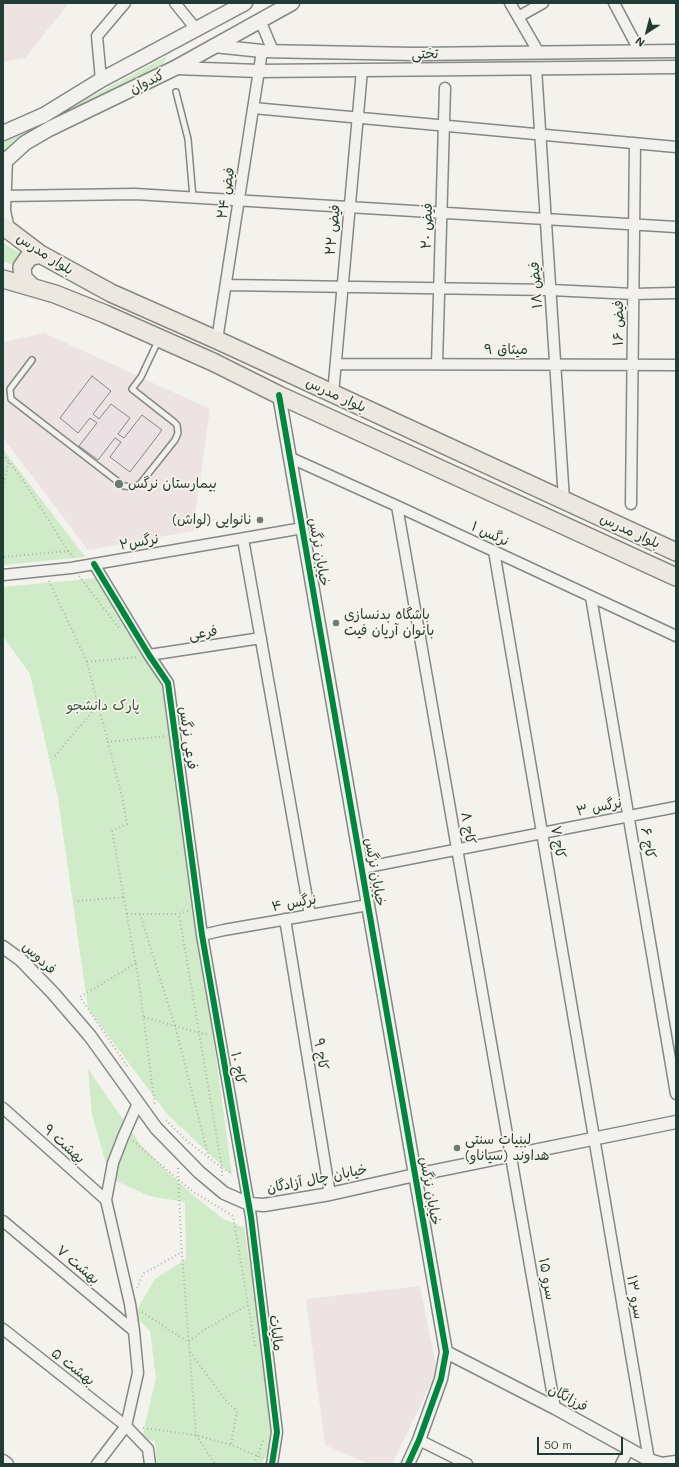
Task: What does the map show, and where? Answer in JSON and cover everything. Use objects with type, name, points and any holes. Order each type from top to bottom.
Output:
[{"type":"highway","name":"بلوار مدرس","points":[[5,227],[40,254],[111,293],[217,340],[676,552]]},
{"type":"highway","points":[[31,286],[23,278],[22,267],[29,257],[40,254]]},
{"type":"highway","name":"بلوار مدرس","points":[[3,279],[31,286],[69,299],[160,338],[213,362],[279,395],[676,577]]},
{"type":"main road","name":"کندوان","points":[[3,133],[44,115],[101,80],[245,3]]},
{"type":"main road","name":"کندوان","points":[[4,161],[25,143],[50,129],[175,68],[292,3]]},
{"type":"main road","points":[[4,161],[3,211],[5,227]]},
{"type":"street","points":[[101,80],[97,36],[125,3]]},
{"type":"street","points":[[175,3],[196,29]]},
{"type":"street","points":[[510,3],[539,53]]},
{"type":"street","points":[[518,17],[543,3]]},
{"type":"street","points":[[614,3],[640,52]]},
{"type":"street","points":[[260,20],[267,51]]},
{"type":"street","name":"تختی","points":[[214,46],[267,51],[414,54],[676,51]]},
{"type":"street","name":"فیض ۲۴","points":[[217,340],[259,71],[267,51]]},
{"type":"street","points":[[591,52],[591,68]]},
{"type":"street","name":"تختی","points":[[175,68],[259,71],[676,67]]},
{"type":"street","name":"فیض ۱۸","points":[[536,68],[564,500]]},
{"type":"street","name":"فیض ۲۲","points":[[333,394],[362,70]]},
{"type":"street","name":"فیض ۲۰","points":[[438,364],[445,88]]},
{"type":"street","points":[[253,108],[676,147]]},
{"type":"street","name":"فیض ۱۶","points":[[631,504],[635,143]]},
{"type":"street","points":[[3,196],[135,194],[676,226]]},
{"type":"street","points":[[226,285],[551,290],[633,294],[676,294]]},
{"type":"street","name":"میثاق ۹","points":[[336,364],[676,365]]},
{"type":"street","name":"خیابان نرگس","points":[[279,395],[446,1352]]},
{"type":"street","name":"نرگس ۱","points":[[290,458],[397,506],[676,636]]},
{"type":"street","name":"کاج ۸","points":[[397,506],[511,1156]]},
{"type":"street","name":"نرگس۲","points":[[3,575],[71,568],[303,528]]},
{"type":"street","points":[[243,538],[310,915]]},
{"type":"street","name":"کاج ۷","points":[[494,551],[594,1138]]},
{"type":"street","name":"فرعی نرگس","points":[[94,564],[149,655],[168,683],[202,935]]},
{"type":"street","name":"کاج ۶","points":[[592,597],[676,1094]]},
{"type":"street","name":"فرعی","points":[[149,655],[261,638]]},
{"type":"street","name":"نرگس ۳","points":[[362,868],[676,806]]},
{"type":"street","name":"نرگس ۴","points":[[202,935],[368,905]]},
{"type":"street","name":"کاج ۹","points":[[285,919],[330,1194]]},
{"type":"street","name":"کاج ۱۰","points":[[202,935],[249,1204]]},
{"type":"street","name":"فردوس","points":[[3,947],[21,960],[53,992]]},
{"type":"street","name":"خیابان چال آزادگان","points":[[53,992],[90,1036],[156,1128],[199,1172],[224,1193],[249,1204],[264,1205],[330,1194],[676,1122]]},
{"type":"street","points":[[97,1464],[126,1426],[138,1373],[130,1304],[106,1200],[113,1163],[138,1103]]},
{"type":"street","name":"بهشت ۹","points":[[3,1108],[106,1200]]},
{"type":"street","name":"سرو ۱۳","points":[[594,1138],[649,1460]]},
{"type":"street","name":"سرو ۱۵","points":[[511,1156],[556,1408]]},
{"type":"street","name":"مالیات","points":[[249,1204],[277,1432],[272,1464]]},
{"type":"street","name":"بهشت ۷","points":[[3,1221],[134,1331]]},
{"type":"street","name":"بهشت ۵","points":[[3,1329],[126,1426],[148,1450],[150,1464]]},
{"type":"street","points":[[408,1464],[419,1440],[441,1379],[446,1352]]},
{"type":"street","name":"فرزانگان","points":[[446,1352],[556,1408],[649,1460],[662,1464],[676,1462]]},
{"type":"street","points":[[419,1440],[467,1464]]},
{"type":"street","points":[[621,1464],[629,1448]]},
{"type":"street","points":[[3,1461],[7,1464]]},
{"type":"lane","points":[[176,92],[188,139],[193,198]]},
{"type":"lane","points":[[32,360],[10,389],[11,399],[121,484],[124,486],[133,487],[140,484],[175,440],[178,433],[178,429],[174,422],[132,389],[141,378],[160,338]]},
{"type":"path","points":[[3,454],[25,483],[68,551],[3,557]]},
{"type":"path","points":[[3,487],[8,461]]},
{"type":"path","points":[[78,575],[122,631]]},
{"type":"path","points":[[48,578],[87,662],[108,742],[127,824],[112,831],[136,963],[155,1106]]},
{"type":"path","points":[[87,662],[149,655]]},
{"type":"path","points":[[55,756],[98,705]]},
{"type":"path","points":[[108,742],[175,734]]},
{"type":"path","points":[[78,901],[124,897]]},
{"type":"path","points":[[127,914],[179,914],[192,910]]},
{"type":"path","points":[[140,914],[175,1026],[209,1158]]},
{"type":"path","points":[[179,914],[222,1168],[224,1193]]},
{"type":"path","points":[[128,1067],[80,997],[136,963]]},
{"type":"path","points":[[144,1017],[199,1033],[220,1035]]},
{"type":"path","points":[[150,1100],[158,1110]]},
{"type":"path","points":[[166,1120],[187,1141],[222,1168],[244,1178]]},
{"type":"path","points":[[130,1147],[133,1140],[192,1191],[233,1216],[256,1351]]},
{"type":"path","points":[[178,1151],[177,1178],[196,1435],[215,1464]]},
{"type":"path","points":[[182,1252],[144,1274],[130,1304],[188,1342]]},
{"type":"path","points":[[188,1342],[204,1330],[248,1304],[260,1302]]},
{"type":"path","points":[[189,1351],[227,1402],[237,1411],[231,1445]]},
{"type":"path","points":[[126,1426],[196,1435],[231,1445],[258,1455],[272,1464]]},
{"type":"path","points":[[256,1464],[255,1461],[265,1437]]},
{"type":"shaded area","points":[[3,3],[69,3],[25,58],[3,62]]},
{"type":"shaded area","name":"بیمارستان نرگس","points":[[44,333],[210,409],[193,531],[88,550],[3,438],[3,342]]},
{"type":"shaded area","points":[[420,1286],[437,1371],[392,1464],[369,1464],[325,1445],[306,1299]]},
{"type":"green space","points":[[167,56],[164,63],[7,153],[3,158],[3,142],[25,132]]},
{"type":"green space","points":[[3,243],[20,253],[15,266],[3,261]]},
{"type":"green space","points":[[3,449],[85,557],[3,565]]},
{"type":"green space","name":"پارک دانشجو","points":[[98,578],[165,683],[232,1175],[168,1115],[88,1009],[58,798],[30,674],[3,636],[3,587]]},
{"type":"green space","points":[[88,1069],[141,1145],[193,1195],[223,1219],[244,1227],[276,1432],[262,1464],[157,1464],[155,1441],[142,1438],[156,1378],[150,1331],[134,1315],[155,1279],[186,1259],[185,1202],[149,1196],[110,1178],[92,1114]]},
{"type":"building","points":[[92,376],[111,391],[93,414],[99,419],[111,404],[130,418],[118,434],[124,438],[142,415],[162,430],[130,472],[110,457],[121,442],[115,438],[98,460],[79,446],[97,423],[90,418],[78,433],[60,418]]},
{"type":"cycle path","points":[[279,395],[446,1352],[441,1379],[419,1440],[408,1464]]},
{"type":"cycle path","points":[[94,564],[149,655],[168,683],[202,935],[251,1217],[277,1432],[272,1464]]},
{"type":"place","name":"بیمارستان نرگس","points":[[119,484]]},
{"type":"place","name":"نانوایی (لواش)","points":[[260,520]]},
{"type":"place","name":"باشگاه بدنسازی بانوان آریان فیت","points":[[336,623]]},
{"type":"place","name":"لبنیات سنتی هداوند (سیاناو)","points":[[457,1148]]}]
